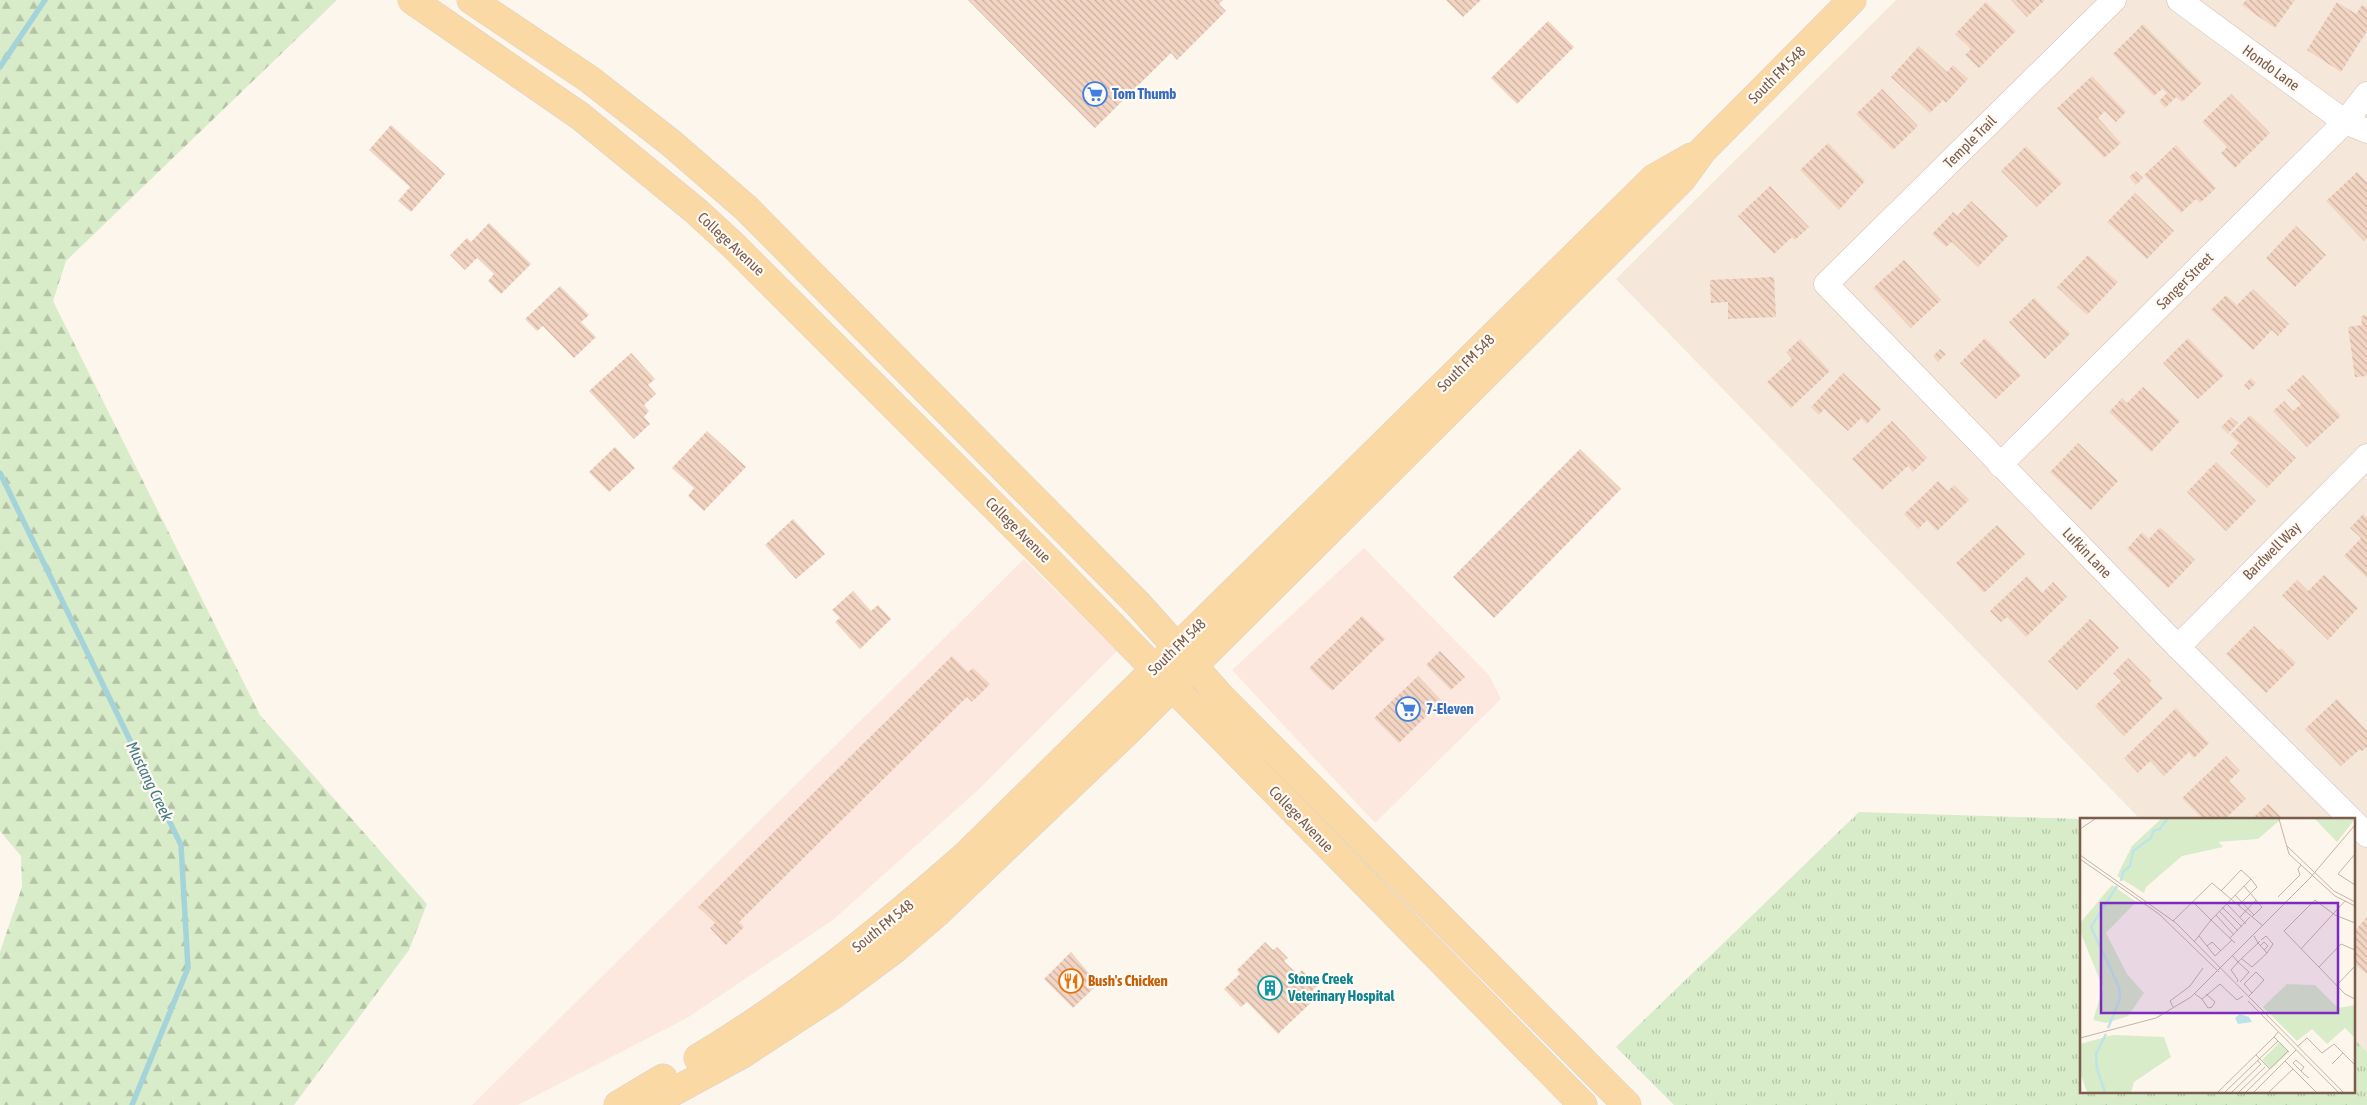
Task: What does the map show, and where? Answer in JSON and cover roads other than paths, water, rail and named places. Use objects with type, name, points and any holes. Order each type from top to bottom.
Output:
[{"type":"main road","name":"College Avenue","points":[[412,0],[580,116],[696,211],[836,345],[1583,1105]]},
{"type":"main road","name":"College Avenue","points":[[471,0],[589,79],[671,144],[746,208],[1138,604],[1221,697],[1627,1105]]},
{"type":"main road","name":"South FM 548","points":[[618,1105],[753,1025],[816,980],[900,914],[965,856],[1164,677],[1682,179],[1703,150],[1852,0]]},
{"type":"main road","name":"South FM 548","points":[[649,1105],[741,1055],[832,995],[895,950],[944,906],[1164,677]]},
{"type":"street","name":"Temple Trail","points":[[1826,284],[2114,0]]},
{"type":"street","name":"Hondo Lane","points":[[2178,0],[2345,122],[2367,131]]},
{"type":"street","name":"Sanger Street","points":[[2000,465],[2345,122],[2367,94]]},
{"type":"street","name":"Lufkin Lane","points":[[1826,284],[2178,646],[2359,822]]},
{"type":"street","name":"Bardwell Way","points":[[2178,646],[2367,456]]},
{"type":"waterway","name":"Mustang Creek","points":[[0,67],[45,0]]},
{"type":"waterway","name":"Mustang Creek","points":[[0,473],[181,845],[188,968],[132,1105]]},
{"type":"place","name":"Tom Thumb","points":[[1095,94]]},
{"type":"place","name":"7-Eleven","points":[[1408,709]]},
{"type":"place","name":"Bush's Chicken","points":[[1071,981]]},
{"type":"place","name":"Stone Creek Veterinary Hospital","points":[[1270,988]]}]
